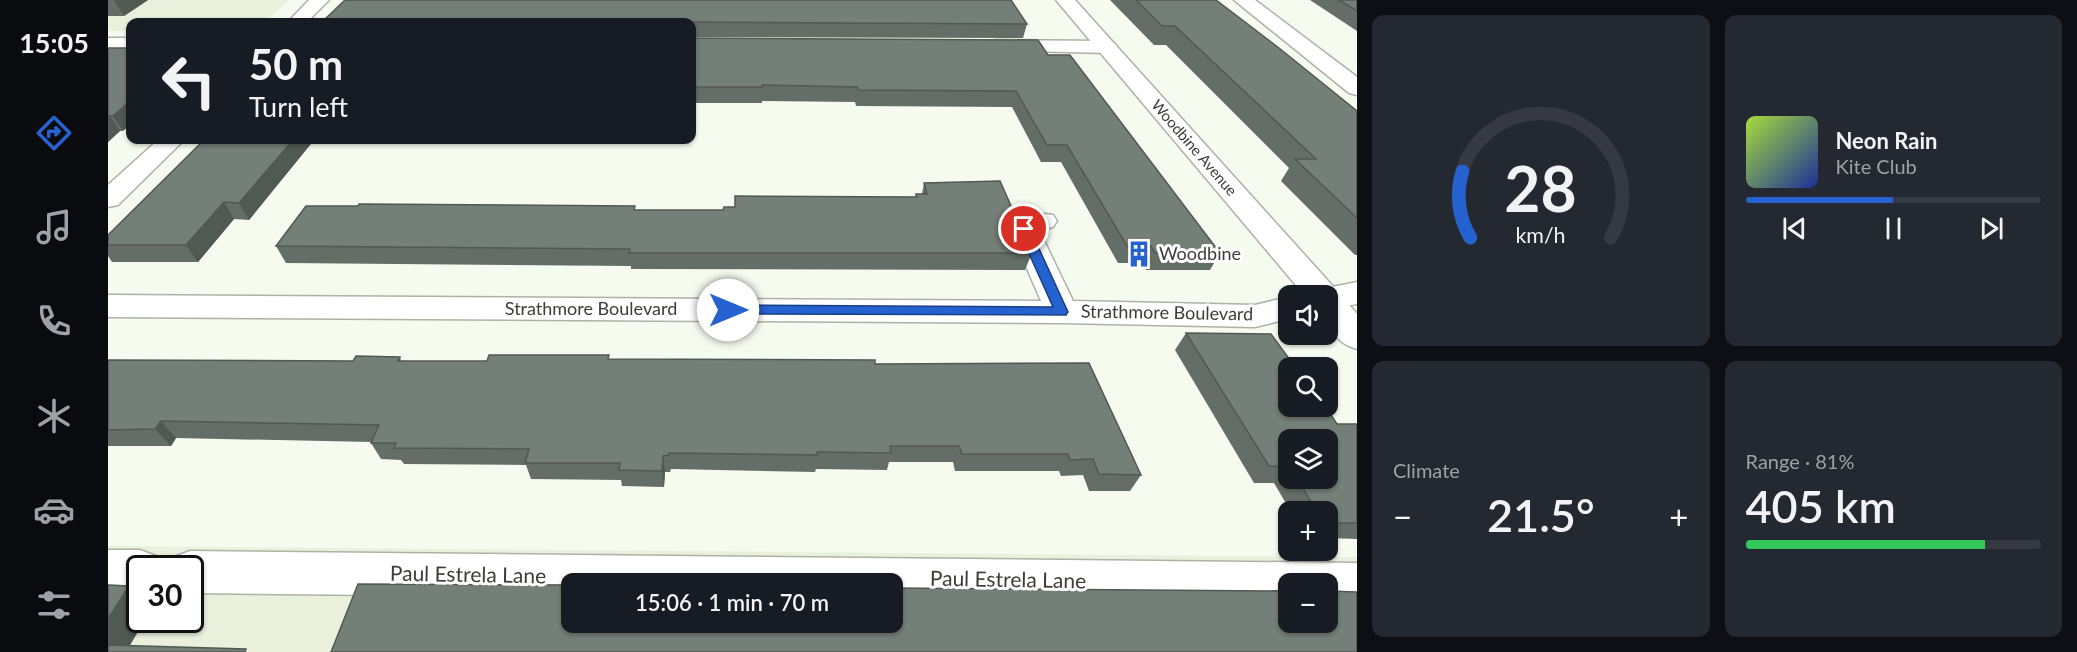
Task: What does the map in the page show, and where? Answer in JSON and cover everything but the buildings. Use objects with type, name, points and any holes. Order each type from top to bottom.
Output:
[{"type":"street","points":[[301,18],[320,0]]},
{"type":"street","name":"Woodbine Avenue","points":[[1065,0],[1313,285]]},
{"type":"street","points":[[1243,0],[1357,88]]},
{"type":"street","points":[[108,44],[126,44]]},
{"type":"street","points":[[972,46],[1107,47]]},
{"type":"street","points":[[108,199],[168,144]]},
{"type":"street","points":[[1044,221],[1029,221],[1024,229],[1062,312]]},
{"type":"street","points":[[1338,297],[1357,293]]},
{"type":"street","name":"Strathmore Boulevard","points":[[108,306],[1062,312],[1255,316],[1278,310]]},
{"type":"street","points":[[1338,312],[1357,337]]},
{"type":"street","points":[[108,571],[126,572]]},
{"type":"street","name":"Paul Estrela Lane","points":[[204,572],[1357,584]]},
{"type":"shaded area","points":[[108,0],[290,0],[269,18],[126,18],[126,31],[108,31]]},
{"type":"shaded area","points":[[108,546],[1278,556],[1278,561],[1338,561],[1338,557],[1357,557],[1357,652],[108,652]]},
{"type":"place","name":"Woodbine","points":[[1139,254]]},
{"type":"route","points":[[728,310],[1062,312],[1024,229]]}]
